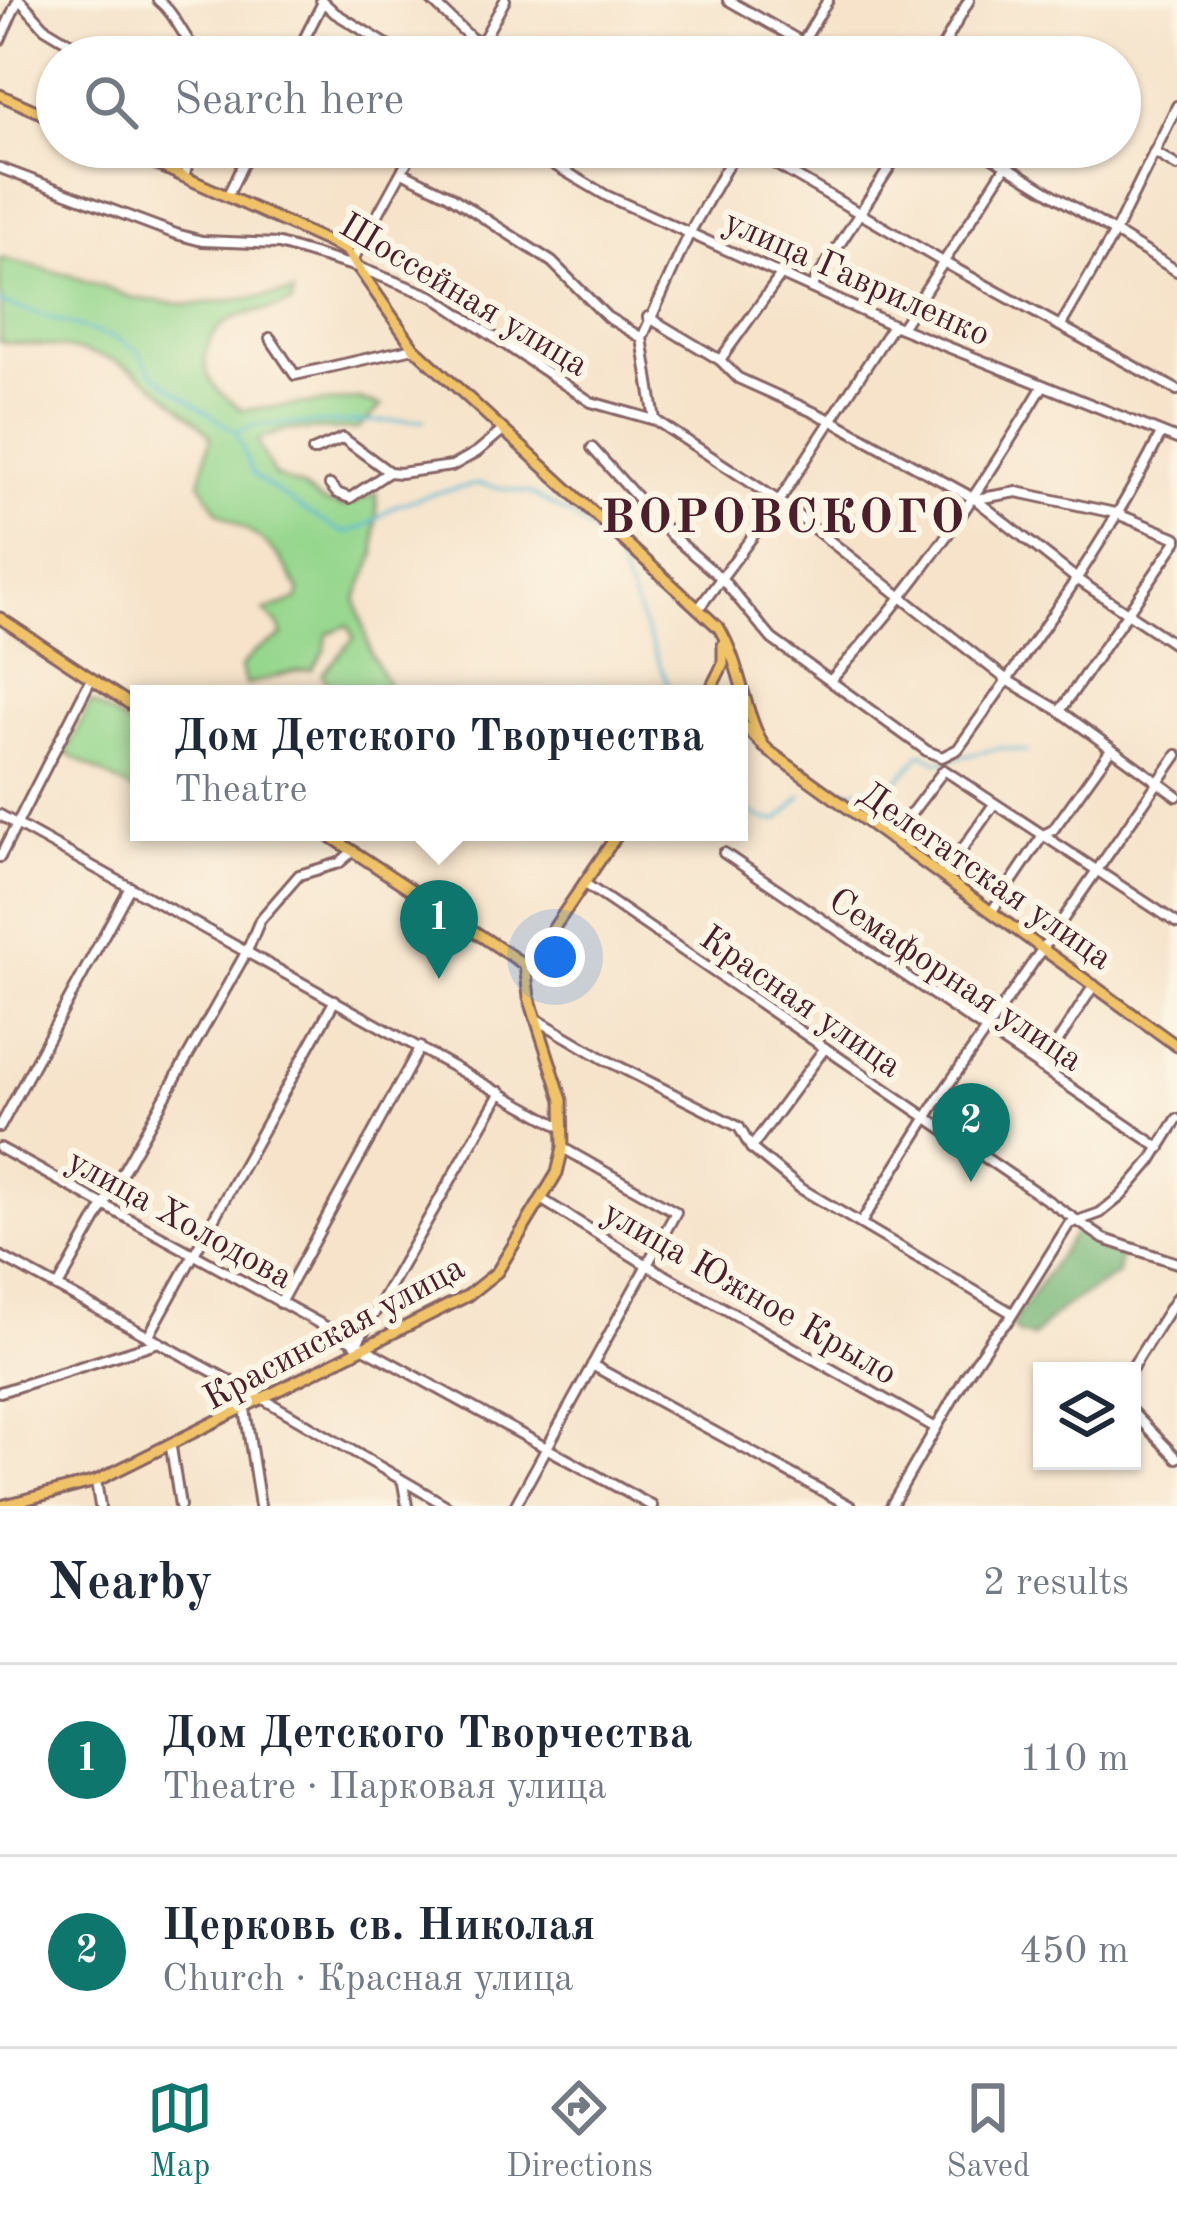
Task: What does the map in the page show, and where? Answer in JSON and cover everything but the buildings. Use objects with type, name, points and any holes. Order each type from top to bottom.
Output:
[{"type":"main road","points":[[0,95],[36,111]]},
{"type":"main road","name":"Шоссейная улица","points":[[166,168],[336,243],[357,263]]},
{"type":"main road","points":[[357,263],[414,348],[719,628],[740,685]]},
{"type":"main road","points":[[0,618],[130,704]]},
{"type":"main road","points":[[713,685],[724,657],[719,628]]},
{"type":"main road","points":[[748,716],[764,747]]},
{"type":"main road","name":"Делегатская улица","points":[[748,730],[891,840],[1176,1041]]},
{"type":"main road","points":[[338,841],[525,965],[613,841]]},
{"type":"main road","name":"Красинская улица","points":[[1,1506],[96,1481],[170,1447],[359,1346],[480,1288],[497,1272],[556,1173],[565,1129],[562,1100],[529,997],[525,965]]},
{"type":"street","points":[[0,40],[19,0],[58,36]]},
{"type":"street","points":[[158,0],[183,36]]},
{"type":"street","points":[[431,0],[472,36]]},
{"type":"street","points":[[480,36],[505,0]]},
{"type":"street","points":[[728,0],[792,36]]},
{"type":"street","points":[[807,36],[828,0]]},
{"type":"street","points":[[949,36],[969,0]]},
{"type":"street","points":[[305,36],[322,1],[375,36]]},
{"type":"street","points":[[1061,325],[1114,234],[1177,106]]},
{"type":"street","points":[[1154,152],[1177,166]]},
{"type":"street","points":[[0,168],[176,235],[202,241],[278,244],[357,263],[404,168]]},
{"type":"street","points":[[184,176],[187,168]]},
{"type":"street","points":[[228,195],[241,168]]},
{"type":"street","name":"улица Гавриленко","points":[[560,168],[607,196],[897,327],[1177,439]]},
{"type":"street","points":[[655,420],[642,338],[648,317],[690,232],[729,168]]},
{"type":"street","points":[[780,168],[1177,390]]},
{"type":"street","points":[[811,288],[889,168]]},
{"type":"street","points":[[699,608],[945,263],[1004,168]]},
{"type":"street","points":[[1012,168],[1177,271]]},
{"type":"street","points":[[402,172],[447,194],[552,262],[607,317],[642,338]]},
{"type":"street","name":"Шоссейная улица","points":[[357,263],[434,297],[591,402],[655,420],[779,502],[1007,680],[1060,711],[1177,796]]},
{"type":"street","points":[[720,360],[781,275]]},
{"type":"street","points":[[648,317],[720,360],[738,378],[833,421],[975,500],[1078,580],[1177,646]]},
{"type":"street","points":[[270,338],[285,364],[302,376],[414,348]]},
{"type":"street","points":[[831,680],[885,621],[975,500],[1042,386]]},
{"type":"street","points":[[330,484],[337,493],[350,497],[389,472],[452,466],[503,430]]},
{"type":"street","points":[[592,448],[672,536],[722,579],[772,639],[926,751],[942,757],[958,749],[1078,580],[1115,513],[1126,503],[1161,434]]},
{"type":"street","points":[[313,451],[343,438],[389,472]]},
{"type":"street","points":[[975,500],[1016,492],[1115,513],[1177,539],[1060,711]]},
{"type":"street","points":[[611,530],[643,502]]},
{"type":"street","points":[[0,857],[91,679]]},
{"type":"street","points":[[992,911],[1043,835],[1053,830],[1112,749]]},
{"type":"street","points":[[861,1223],[986,1031],[1177,755]]},
{"type":"street","points":[[891,840],[944,770],[1177,923]]},
{"type":"street","points":[[943,877],[994,804]]},
{"type":"street","points":[[0,815],[565,1129]]},
{"type":"street","points":[[58,1287],[260,920],[299,875],[339,863],[353,851]]},
{"type":"street","name":"Семафорная улица","points":[[724,853],[1160,1148]]},
{"type":"street","name":"Красная улица","points":[[584,884],[1104,1239],[1177,1263]]},
{"type":"street","points":[[0,1126],[130,887]]},
{"type":"street","points":[[1041,1068],[1095,983]]},
{"type":"street","points":[[148,1336],[335,1000]]},
{"type":"street","points":[[538,1019],[739,1127],[751,1148],[800,1188],[1012,1313]]},
{"type":"street","points":[[280,1303],[421,1047]]},
{"type":"street","points":[[751,1148],[825,1048]]},
{"type":"street","points":[[359,1346],[501,1092]]},
{"type":"street","points":[[891,1506],[975,1362],[1069,1224],[1100,1213],[1121,1196],[1160,1148],[1177,1118]]},
{"type":"street","name":"улица Холодова","points":[[0,1148],[652,1506]]},
{"type":"street","name":"улица Южное Крыло","points":[[563,1148],[676,1212],[647,1264]]},
{"type":"street","name":"улица Южное Крыло","points":[[541,1199],[936,1428]]},
{"type":"street","points":[[0,1256],[265,1400],[447,1506]]},
{"type":"street","points":[[515,1506],[647,1264]]},
{"type":"street","points":[[1136,1362],[1177,1297]]},
{"type":"street","points":[[0,1392],[159,1342]]},
{"type":"street","points":[[592,1365],[850,1506]]},
{"type":"street","points":[[245,1409],[260,1506]]},
{"type":"street","points":[[1141,1421],[1177,1458]]},
{"type":"street","points":[[170,1447],[180,1506]]},
{"type":"street","points":[[96,1481],[100,1506]]},
{"type":"street","points":[[403,1482],[407,1506]]},
{"type":"green space","points":[[0,258],[133,298],[189,305],[293,293],[292,303],[242,315],[219,329],[208,345],[208,374],[218,390],[242,410],[359,399],[382,406],[358,429],[284,430],[257,441],[274,475],[323,502],[343,507],[377,493],[375,555],[356,600],[371,654],[388,685],[329,685],[322,674],[354,638],[348,625],[327,634],[325,651],[312,670],[245,684],[241,667],[256,651],[283,636],[264,611],[297,600],[300,591],[280,558],[262,540],[218,512],[200,483],[211,436],[168,396],[122,364],[78,350],[0,342]]},
{"type":"green space","points":[[91,702],[130,726],[130,789],[66,753]]},
{"type":"green space","points":[[1081,1223],[1100,1237],[1099,1250],[1120,1255],[1118,1274],[1061,1309],[1033,1337],[1019,1334],[1011,1326]]},
{"type":"waterway","points":[[0,302],[118,339],[139,352],[151,371],[172,388],[236,432],[256,425],[424,420]]},
{"type":"waterway","points":[[236,432],[253,475],[344,533],[364,527],[395,506],[479,484],[530,493],[575,518],[612,549],[668,685]]},
{"type":"waterway","points":[[825,787],[847,791],[895,783],[922,753],[938,762],[1001,748],[1027,751]]},
{"type":"waterway","points":[[748,811],[765,820],[779,820],[802,796]]},
{"type":"place","name":"Дом Детского Творчества","points":[[439,979]]},
{"type":"place","name":"Церковь св. Николая","points":[[971,1182]]},
{"type":"district","name":"ВОРОВСКОГО","points":[[784,515]]}]
